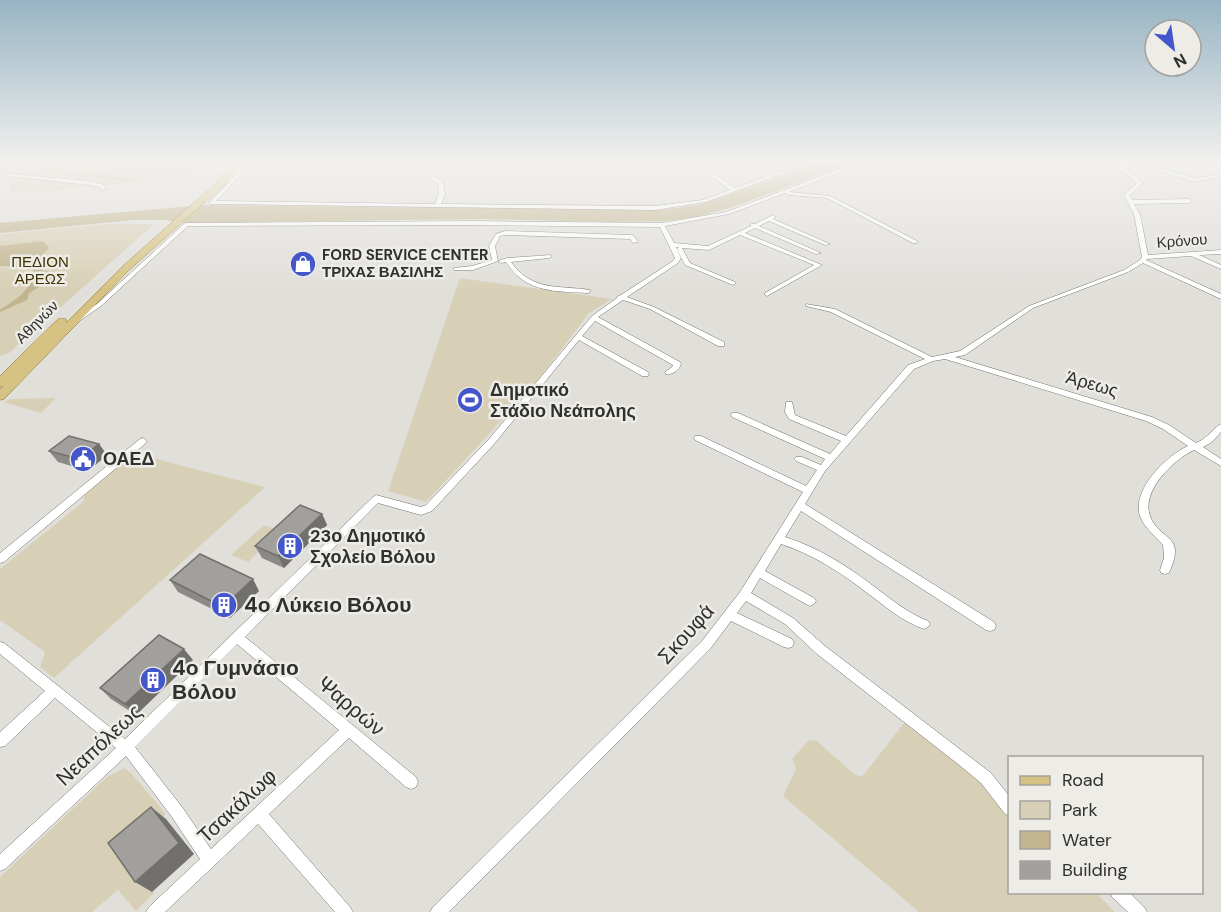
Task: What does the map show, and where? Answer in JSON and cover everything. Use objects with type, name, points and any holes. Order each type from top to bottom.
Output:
[{"type":"main road","name":"Αθηνών","points":[[0,383],[93,289],[192,205]]},
{"type":"main road","name":"Αθηνών","points":[[0,396],[170,224]]},
{"type":"street","points":[[461,205],[640,209],[687,205]]},
{"type":"street","points":[[733,283],[687,264],[662,225],[724,214],[751,205]]},
{"type":"street","points":[[843,205],[915,242]]},
{"type":"street","points":[[1132,205],[1137,214],[1144,259]]},
{"type":"street","points":[[676,246],[709,248],[770,218],[827,244]]},
{"type":"street","name":"Αθηνών","points":[[72,324],[99,305],[187,224],[662,225]]},
{"type":"street","points":[[753,225],[818,254]]},
{"type":"street","points":[[740,232],[819,265],[767,294]]},
{"type":"street","points":[[494,262],[496,260],[493,243],[498,235],[505,233],[612,235],[632,237],[635,242]]},
{"type":"street","points":[[645,374],[578,337],[594,317],[620,297],[676,262],[678,258],[676,246]]},
{"type":"street","name":"Κρόνου","points":[[1144,259],[1221,252]]},
{"type":"street","points":[[1189,254],[1221,267]]},
{"type":"street","points":[[456,269],[473,268],[507,260],[549,256]]},
{"type":"street","points":[[1144,259],[1221,297]]},
{"type":"street","points":[[808,305],[836,312],[931,358],[968,350],[1004,323],[1040,302],[1126,271],[1144,259]]},
{"type":"street","points":[[507,260],[512,268],[530,284],[588,291]]},
{"type":"street","points":[[620,297],[659,311],[721,344]]},
{"type":"street","points":[[594,317],[677,364],[676,369],[669,372]]},
{"type":"street","name":"Νεαπόλεως","points":[[0,864],[126,747],[376,499],[421,511],[429,508],[492,441],[578,337]]},
{"type":"street","name":"Άρεως","points":[[945,356],[1126,411],[1166,428],[1221,463]]},
{"type":"street","name":"Σκουφά","points":[[438,912],[706,645],[744,596],[822,469],[911,367],[931,358]]},
{"type":"street","points":[[789,404],[792,417],[846,440]]},
{"type":"street","points":[[735,415],[831,458]]},
{"type":"street","points":[[1165,570],[1171,556],[1170,546],[1145,517],[1144,496],[1173,460],[1194,445],[1206,441],[1221,427]]},
{"type":"street","points":[[698,438],[808,491]]},
{"type":"street","points":[[0,559],[143,441]]},
{"type":"street","points":[[799,459],[822,469]]},
{"type":"street","points":[[799,505],[990,626]]},
{"type":"street","points":[[778,539],[813,552],[910,618],[924,624]]},
{"type":"street","points":[[758,573],[810,601]]},
{"type":"street","points":[[744,596],[789,621],[821,650],[963,759],[986,778],[1008,806]]},
{"type":"street","points":[[730,615],[788,643]]},
{"type":"street","name":"Ψαρρών","points":[[238,638],[411,782]]},
{"type":"street","points":[[0,647],[126,747],[177,812],[210,860]]},
{"type":"street","points":[[0,741],[54,691]]},
{"type":"street","name":"Τσακάλωφ","points":[[154,912],[348,730]]},
{"type":"street","points":[[259,814],[345,912]]},
{"type":"street","points":[[1119,894],[1139,912]]},
{"type":"green space","name":"ΠΕΔΙΟΝ ΑΡΕΩΣ","points":[[107,224],[154,224],[9,353],[0,356],[0,234]]},
{"type":"green space","name":"Δημοτικό Στάδιο Νεάπολης","points":[[460,278],[612,299],[589,313],[536,383],[426,502],[388,491]]},
{"type":"green space","points":[[56,398],[41,413],[3,402],[11,399]]},
{"type":"green space","points":[[133,453],[265,487],[54,678],[40,667],[45,652],[0,620],[0,569],[84,501],[84,493]]},
{"type":"green space","points":[[264,525],[280,531],[248,562],[231,555]]},
{"type":"green space","points":[[908,718],[969,767],[1008,811],[1008,894],[1097,894],[1115,912],[919,912],[783,796],[796,769],[792,759],[809,740],[817,741],[854,774],[862,777]]},
{"type":"green space","points":[[124,768],[132,774],[166,814],[123,851],[154,893],[136,911],[118,890],[92,912],[0,912],[0,877],[107,777]]},
{"type":"water","points":[[203,205],[663,210],[698,205],[739,205],[696,217],[665,221],[481,219],[179,223],[165,220],[133,220],[0,233],[0,223]]},
{"type":"water","points":[[43,241],[49,248],[33,264],[44,271],[60,275],[29,293],[27,300],[0,312],[28,287],[32,281],[33,268],[0,266],[0,246]]},
{"type":"building","points":[[69,436],[99,444],[79,459],[49,451]]},
{"type":"building","points":[[300,505],[322,514],[278,556],[255,546]]},
{"type":"building","points":[[200,554],[253,579],[223,607],[170,580]]},
{"type":"building","points":[[159,635],[184,649],[125,704],[100,688]]},
{"type":"building","points":[[151,807],[179,843],[135,882],[108,843]]},
{"type":"place","name":"FORD SERVICE CENTER ΤΡΙΧΑΣ ΒΑΣΙΛΗΣ","points":[[303,264]]},
{"type":"place","name":"Δημοτικό Στάδιο Νεάπολης","points":[[470,400]]},
{"type":"place","name":"ΟΑΕΔ","points":[[83,459]]},
{"type":"place","name":"23ο Δημοτικό Σχολείο Βόλου","points":[[290,546]]},
{"type":"place","name":"4ο Λύκειο Βόλου","points":[[224,605]]},
{"type":"place","name":"4ο Γυμνάσιο Βόλου","points":[[153,680]]}]
